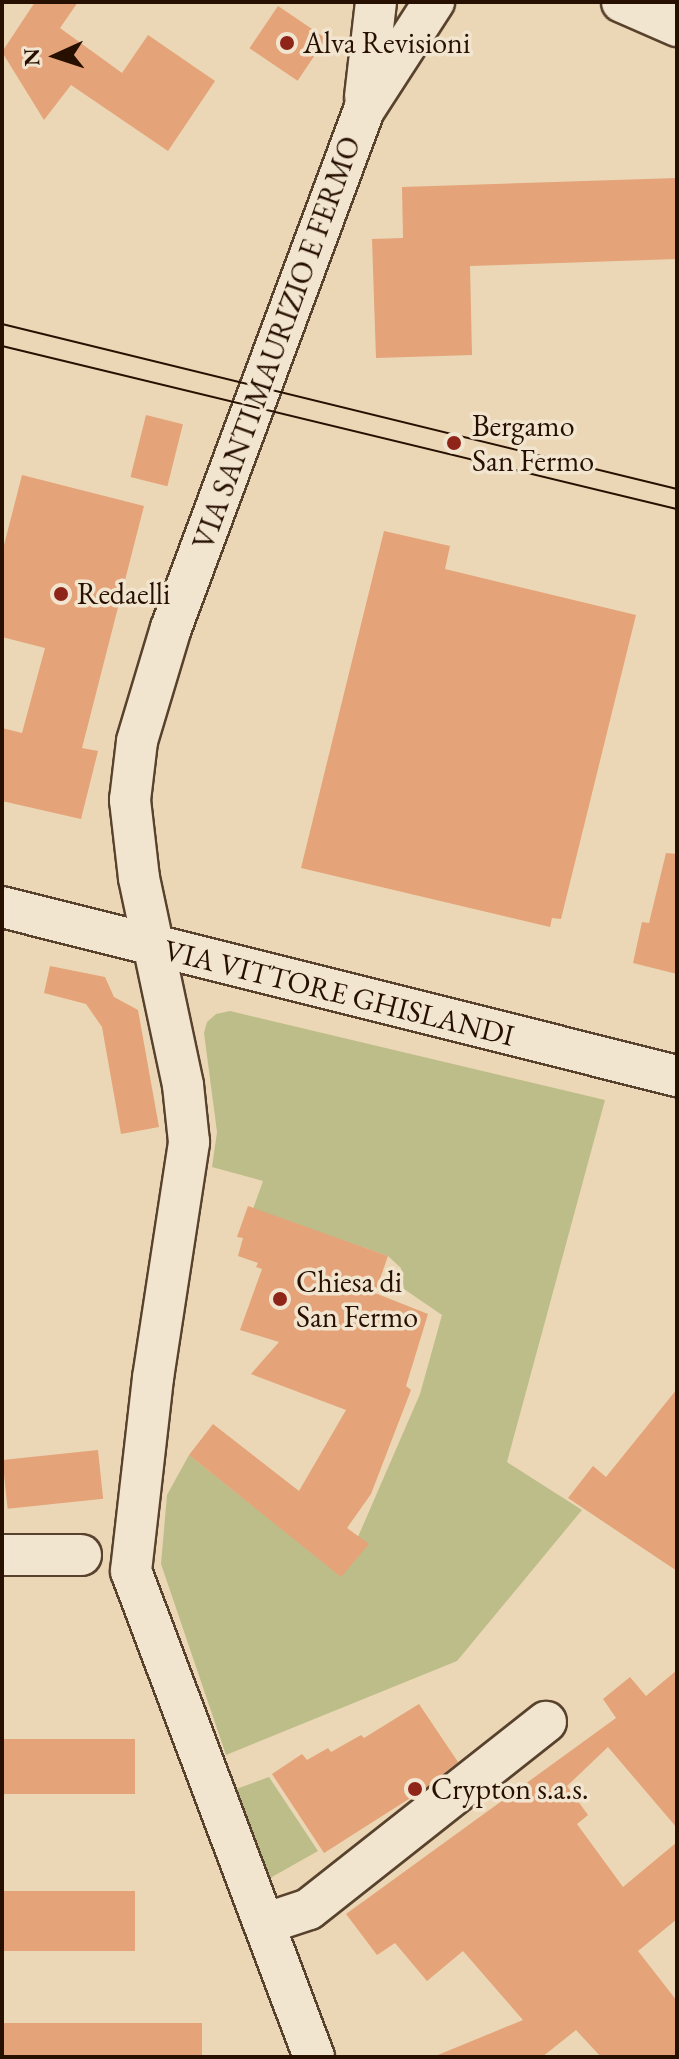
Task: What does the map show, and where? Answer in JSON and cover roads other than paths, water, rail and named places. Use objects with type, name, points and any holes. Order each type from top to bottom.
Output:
[{"type":"street","name":"VIA SANTI MAURIZIO E FERMO","points":[[364,110],[376,2]]},
{"type":"street","name":"VIA SANTI MAURIZIO E FERMO","points":[[314,2057],[131,1571],[153,1378],[189,1142],[183,1085],[139,878],[130,800],[137,741],[171,628],[364,110],[434,2]]},
{"type":"street","points":[[622,2],[677,26]]},
{"type":"street","name":"VIA VITTORE GHISLANDI","points":[[2,907],[154,948],[677,1076]]},
{"type":"street","points":[[2,1555],[81,1555]]},
{"type":"street","points":[[264,1924],[309,1909],[546,1722]]},
{"type":"tram line","points":[[2,324],[677,489]]},
{"type":"tram line","points":[[2,346],[677,509]]},
{"type":"place","name":"Alva Revisioni","points":[[287,43]]},
{"type":"place","name":"Bergamo San Fermo","points":[[454,443]]},
{"type":"place","name":"Redaelli","points":[[61,594]]},
{"type":"place","name":"Chiesa di San Fermo","points":[[280,1299]]},
{"type":"place","name":"Crypton s.a.s.","points":[[415,1789]]}]
